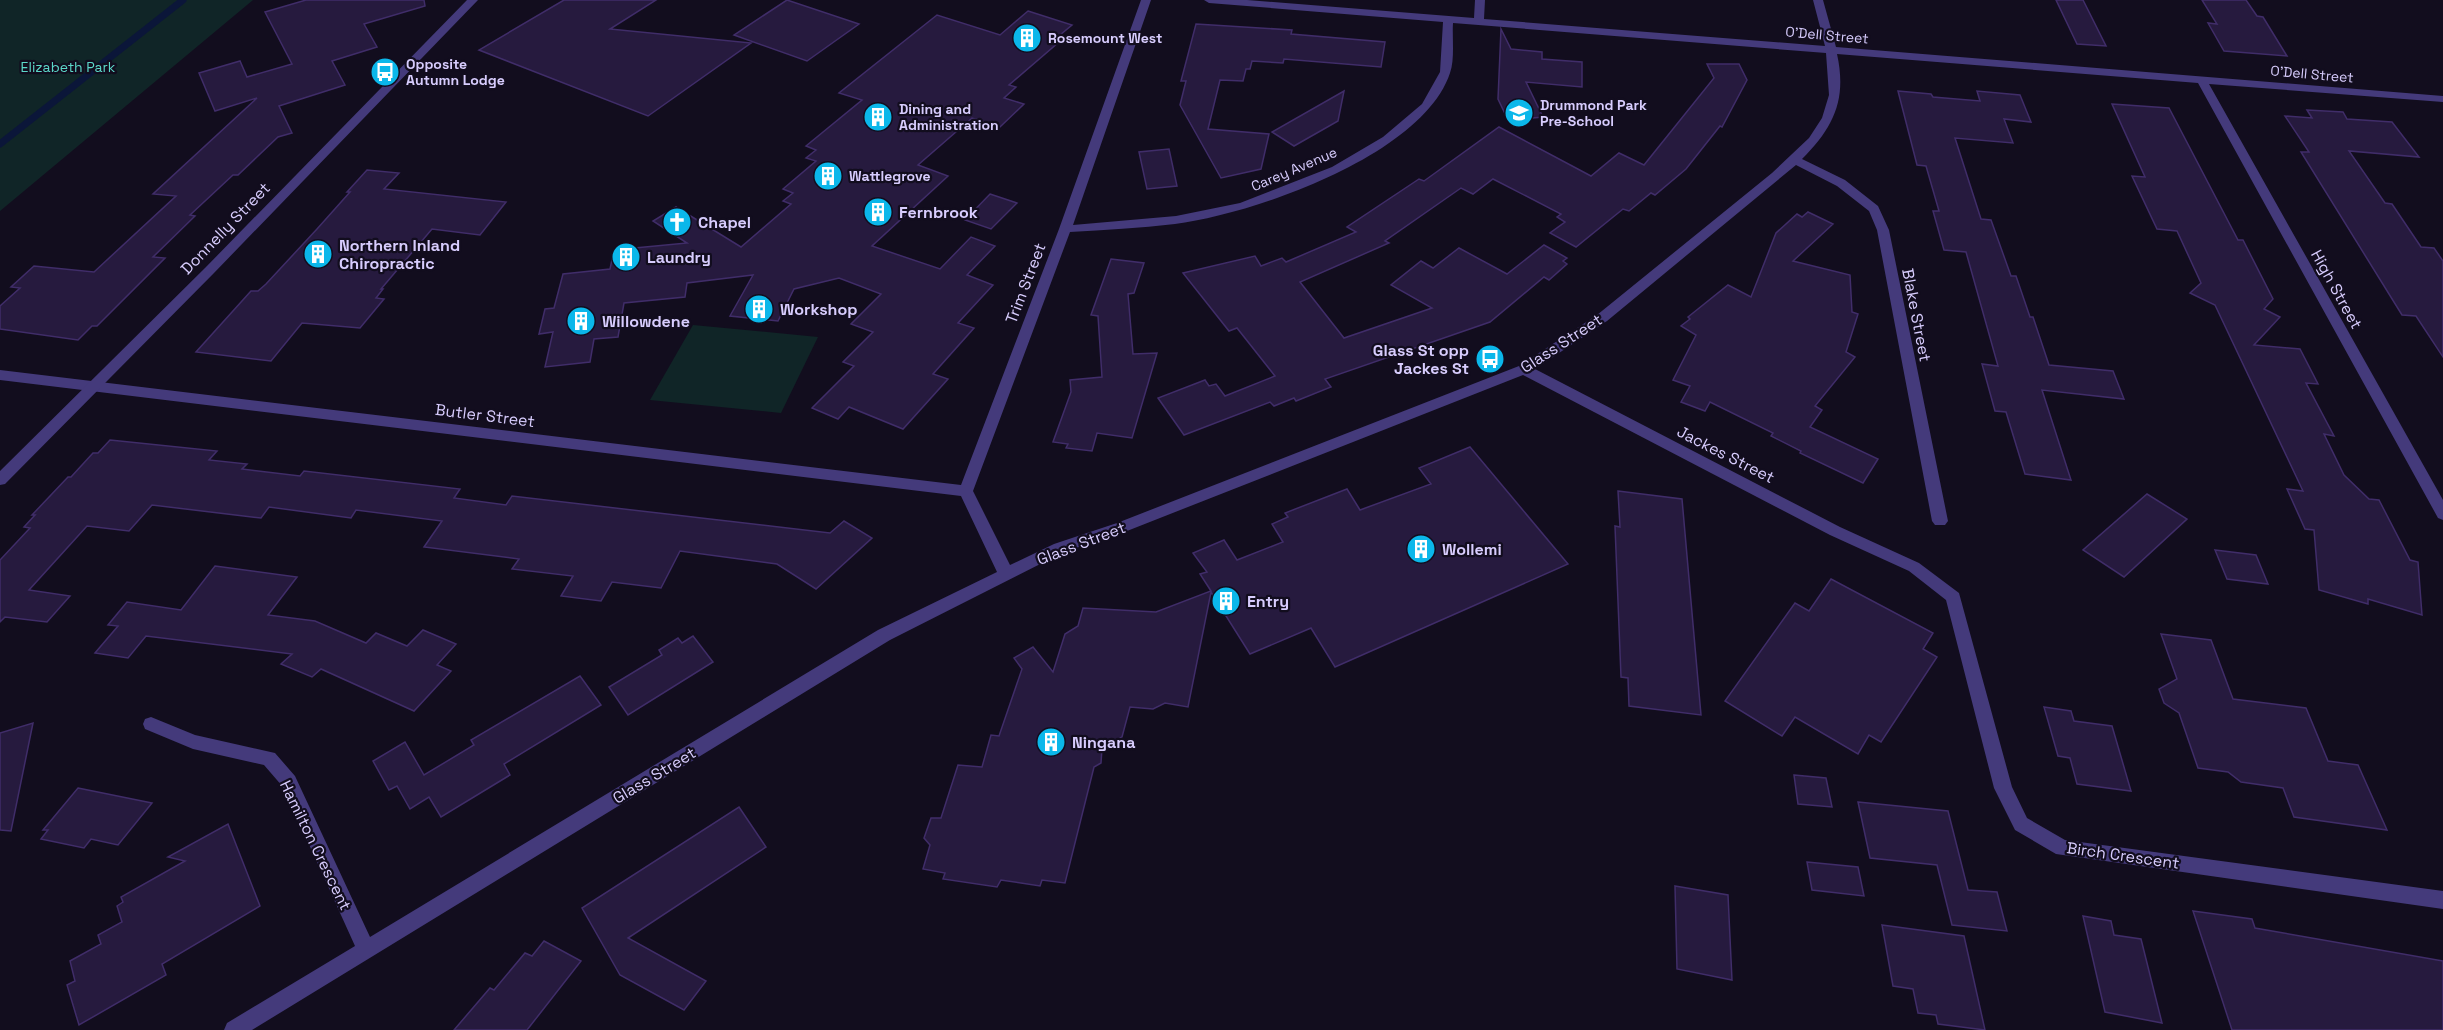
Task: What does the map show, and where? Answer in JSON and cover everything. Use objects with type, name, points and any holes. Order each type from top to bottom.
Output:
[{"type":"street","name":"Donnelly Street","points":[[0,480],[473,0]]},
{"type":"street","name":"Trim Street","points":[[966,491],[1065,228],[1146,0]]},
{"type":"street","name":"O'Dell Street","points":[[1209,0],[2443,99]]},
{"type":"street","points":[[1479,22],[1480,0]]},
{"type":"street","points":[[1818,0],[1830,50]]},
{"type":"street","name":"Carey Avenue","points":[[1065,228],[1176,220],[1243,206],[1336,170],[1387,140],[1427,106],[1445,72],[1448,19]]},
{"type":"street","name":"Glass Street","points":[[234,1030],[884,635],[1059,548],[1122,527],[1524,369],[1602,318],[1795,160],[1827,120],[1835,97],[1830,50]]},
{"type":"street","name":"High Street","points":[[2202,80],[2443,514]]},
{"type":"street","name":"Blake Street","points":[[1795,160],[1849,189],[1874,209],[1883,230],[1940,521]]},
{"type":"street","name":"Jackes Street","points":[[1524,369],[1835,531],[1914,567]]},
{"type":"street","name":"Butler Street","points":[[0,375],[966,491]]},
{"type":"street","points":[[966,491],[1006,574]]},
{"type":"street","name":"Birch Crescent","points":[[1914,567],[1953,597],[2003,788],[2021,824],[2062,848],[2443,900]]},
{"type":"street","name":"Hamilton Crescent","points":[[151,724],[193,742],[269,758],[290,782],[366,949]]},
{"type":"green space","name":"Elizabeth Park","points":[[0,0],[253,0],[0,211]]},
{"type":"green space","points":[[693,325],[818,337],[781,413],[650,400]]},
{"type":"building","points":[[306,0],[424,0],[425,6],[364,24],[377,47],[332,61],[345,85],[279,106],[292,133],[278,137],[238,175],[233,175],[190,215],[195,216],[153,257],[165,258],[97,326],[92,326],[78,340],[0,329],[0,306],[20,288],[11,287],[34,266],[94,272],[176,196],[153,194],[257,98],[215,111],[199,73],[240,61],[247,77],[292,64],[265,12]]},
{"type":"building","points":[[564,0],[656,0],[610,29],[751,43],[648,116],[479,50]]},
{"type":"building","points":[[787,0],[859,24],[807,61],[734,35]]},
{"type":"building","points":[[2056,0],[2083,0],[2106,46],[2077,44]]},
{"type":"building","points":[[2202,0],[2246,0],[2257,16],[2263,17],[2287,56],[2224,51],[2208,23],[2217,24]]},
{"type":"building","points":[[1028,11],[1072,25],[1054,40],[1059,42],[1009,85],[1016,87],[1004,98],[1024,104],[1000,127],[972,118],[918,165],[948,176],[872,246],[940,269],[971,237],[995,246],[967,275],[993,285],[958,323],[974,328],[933,374],[948,379],[903,429],[849,407],[838,419],[812,408],[854,366],[843,362],[873,332],[851,324],[881,294],[839,278],[794,289],[778,321],[730,316],[753,275],[687,283],[685,297],[624,303],[618,337],[594,339],[590,362],[545,367],[553,332],[539,334],[545,309],[554,308],[563,274],[610,269],[614,250],[687,243],[653,221],[676,207],[741,247],[791,204],[783,201],[793,193],[783,189],[816,161],[806,158],[816,150],[806,146],[862,100],[839,93],[937,15],[1000,35]]},
{"type":"building","points":[[1196,24],[1292,30],[1291,34],[1385,42],[1381,67],[1284,59],[1283,63],[1252,61],[1250,69],[1246,69],[1243,81],[1220,80],[1208,129],[1269,134],[1261,169],[1221,178],[1180,105],[1186,81],[1181,81]]},
{"type":"building","points":[[1501,29],[1511,49],[1542,52],[1542,59],[1582,62],[1582,87],[1526,82],[1543,117],[1508,120],[1498,99]]},
{"type":"building","points":[[1707,64],[1739,64],[1747,80],[1722,127],[1720,126],[1686,169],[1655,195],[1651,193],[1629,211],[1623,209],[1576,247],[1550,233],[1565,222],[1557,217],[1561,214],[1493,179],[1473,194],[1461,188],[1385,241],[1389,243],[1300,282],[1344,338],[1432,308],[1391,285],[1421,261],[1433,268],[1459,248],[1507,274],[1544,245],[1567,258],[1563,261],[1567,264],[1549,280],[1544,277],[1490,322],[1325,379],[1331,387],[1296,401],[1294,398],[1274,406],[1270,402],[1184,435],[1158,398],[1205,380],[1209,386],[1216,384],[1225,396],[1275,376],[1237,328],[1229,331],[1183,273],[1255,256],[1261,266],[1282,258],[1286,262],[1356,232],[1347,227],[1419,179],[1424,181],[1499,127],[1591,176],[1619,153],[1644,165],[1714,78]]},
{"type":"building","points":[[1344,91],[1338,121],[1294,146],[1272,132]]},
{"type":"building","points":[[1898,91],[1980,101],[1977,91],[2020,95],[2031,122],[2004,119],[2013,143],[1955,138],[1981,219],[1991,220],[2011,276],[2016,276],[2030,317],[2033,317],[2049,365],[2113,371],[2124,399],[2042,390],[2071,480],[2025,474],[2006,412],[1995,411],[1982,364],[1998,366],[1966,252],[1944,250],[1933,211],[1939,211],[1926,166],[1917,165]]},
{"type":"building","points":[[2112,104],[2169,108],[2238,240],[2243,240],[2273,299],[2264,309],[2280,317],[2254,345],[2300,349],[2318,384],[2306,383],[2334,436],[2324,434],[2344,475],[2369,499],[2379,500],[2410,560],[2418,562],[2422,615],[2368,599],[2368,604],[2319,590],[2314,530],[2305,529],[2287,489],[2303,491],[2215,305],[2190,293],[2201,283],[2177,231],[2157,229],[2132,176],[2145,177]]},
{"type":"building","points":[[2307,110],[2343,112],[2347,119],[2392,122],[2419,157],[2349,151],[2385,203],[2392,204],[2421,247],[2434,248],[2443,261],[2443,357],[2416,316],[2402,315],[2301,152],[2309,152],[2285,116],[2312,118]]},
{"type":"building","points":[[1169,149],[1177,186],[1147,189],[1139,152]]},
{"type":"building","points":[[367,170],[399,173],[384,189],[506,202],[480,235],[432,229],[381,289],[383,289],[376,298],[384,299],[360,328],[302,323],[271,361],[196,352],[251,291],[258,291],[266,284],[350,192],[347,192]]},
{"type":"building","points":[[990,194],[1017,203],[991,229],[965,220]]},
{"type":"building","points":[[1808,212],[1833,224],[1793,261],[1850,275],[1852,312],[1858,314],[1846,352],[1855,357],[1815,406],[1822,410],[1810,427],[1878,459],[1863,483],[1800,453],[1801,451],[1771,436],[1773,433],[1710,402],[1705,411],[1681,402],[1690,386],[1673,380],[1696,335],[1681,326],[1690,319],[1688,317],[1728,285],[1751,297],[1776,233],[1797,214],[1802,217]]},
{"type":"building","points":[[1111,259],[1144,263],[1134,293],[1128,294],[1133,354],[1157,353],[1132,438],[1097,433],[1092,451],[1066,448],[1068,444],[1053,442],[1071,392],[1070,380],[1102,377],[1098,316],[1091,315]]},
{"type":"building","points":[[110,440],[217,451],[209,460],[247,464],[242,469],[300,476],[304,471],[460,489],[454,498],[506,505],[512,496],[830,533],[844,521],[872,538],[816,589],[777,564],[680,551],[661,588],[612,582],[601,601],[561,596],[573,576],[512,569],[519,559],[424,547],[442,521],[356,510],[351,518],[269,507],[261,518],[152,505],[129,531],[87,526],[29,590],[70,596],[47,622],[5,617],[0,622],[0,560],[30,528],[24,527],[35,515],[32,515],[68,477],[71,477],[93,453],[98,453]]},
{"type":"building","points":[[1470,447],[1568,564],[1335,667],[1311,628],[1250,654],[1211,592],[1188,707],[1165,703],[1153,709],[1130,707],[1122,737],[1102,748],[1101,763],[1094,767],[1065,883],[1042,880],[1040,886],[1001,880],[997,887],[943,879],[945,873],[923,869],[930,845],[924,838],[931,818],[941,818],[958,765],[982,767],[991,735],[999,736],[1022,669],[1014,658],[1033,647],[1053,672],[1065,634],[1078,626],[1083,608],[1156,612],[1211,591],[1200,574],[1207,572],[1193,553],[1224,540],[1237,560],[1283,542],[1272,524],[1288,517],[1285,513],[1347,489],[1360,510],[1431,484],[1419,468]]},
{"type":"building","points":[[1618,491],[1682,499],[1701,715],[1629,706],[1628,678],[1621,677],[1615,526],[1620,527]]},
{"type":"building","points":[[2147,494],[2187,519],[2124,577],[2083,550]]},
{"type":"building","points":[[2215,550],[2256,555],[2268,584],[2227,579]]},
{"type":"building","points":[[215,566],[297,577],[268,615],[315,621],[366,643],[376,633],[407,646],[423,630],[456,644],[437,665],[451,671],[414,711],[321,669],[312,677],[281,664],[292,654],[146,636],[128,658],[95,653],[118,626],[108,625],[127,602],[181,610]]},
{"type":"building","points":[[1831,579],[1933,633],[1923,649],[1937,657],[1881,742],[1869,735],[1858,754],[1795,717],[1782,736],[1725,701],[1795,603],[1809,611]]},
{"type":"building","points":[[2161,634],[2211,640],[2233,699],[2306,708],[2328,761],[2358,765],[2387,830],[2294,817],[2283,788],[2241,782],[2228,772],[2198,768],[2179,713],[2164,703],[2159,689],[2177,679]]},
{"type":"building","points":[[693,636],[713,662],[628,715],[609,687],[662,655],[659,650],[678,638],[682,643]]},
{"type":"building","points":[[580,676],[601,705],[504,764],[510,775],[441,817],[429,797],[410,809],[397,786],[389,790],[373,761],[405,742],[424,775],[474,745],[471,740]]},
{"type":"building","points":[[2044,707],[2071,711],[2074,721],[2112,726],[2131,791],[2077,784],[2070,758],[2058,756]]},
{"type":"building","points":[[33,723],[11,831],[0,830],[0,733]]},
{"type":"building","points":[[1794,775],[1826,778],[1832,807],[1798,804]]},
{"type":"building","points":[[78,788],[152,803],[118,845],[91,839],[84,848],[41,839],[48,830],[43,830]]},
{"type":"building","points":[[1858,802],[1948,811],[1968,890],[1997,892],[2007,931],[1952,925],[1937,865],[1870,858]]},
{"type":"building","points":[[739,807],[766,847],[628,938],[706,981],[684,1010],[620,975],[582,908]]},
{"type":"building","points":[[228,824],[260,906],[162,964],[166,975],[79,1025],[67,985],[75,981],[70,961],[101,944],[98,935],[122,922],[117,906],[123,902],[121,897],[185,861],[168,857]]},
{"type":"building","points":[[1807,862],[1858,867],[1864,896],[1812,890]]},
{"type":"building","points":[[1675,886],[1728,895],[1732,980],[1677,969]]},
{"type":"building","points":[[2193,911],[2252,919],[2255,928],[2443,961],[2443,1030],[2232,1030]]},
{"type":"building","points":[[2083,916],[2111,921],[2114,935],[2141,939],[2162,1023],[2105,1012]]},
{"type":"building","points":[[1882,925],[1964,936],[1985,1030],[1938,1024],[1936,1015],[1918,1013],[1913,989],[1893,986]]},
{"type":"building","points":[[544,941],[581,961],[527,1030],[454,1030],[490,988],[494,990],[525,953],[532,956]]},
{"type":"waterway","points":[[0,144],[183,0]]},
{"type":"place","name":"Rosemount West","points":[[1027,38]]},
{"type":"place","name":"Opposite Autumn Lodge","points":[[385,72]]},
{"type":"place","name":"Drummond Park Pre-School","points":[[1519,113]]},
{"type":"place","name":"Dining and Administration","points":[[878,117]]},
{"type":"place","name":"Wattlegrove","points":[[828,176]]},
{"type":"place","name":"Fernbrook","points":[[878,212]]},
{"type":"place","name":"Chapel","points":[[677,222]]},
{"type":"place","name":"Northern Inland Chiropractic","points":[[318,254]]},
{"type":"place","name":"Laundry","points":[[626,257]]},
{"type":"place","name":"Workshop","points":[[759,309]]},
{"type":"place","name":"Willowdene","points":[[581,321]]},
{"type":"place","name":"Glass St opp Jackes St","points":[[1490,359]]},
{"type":"place","name":"Wollemi","points":[[1421,549]]},
{"type":"place","name":"Entry","points":[[1226,601]]},
{"type":"place","name":"Ningana","points":[[1051,742]]}]
